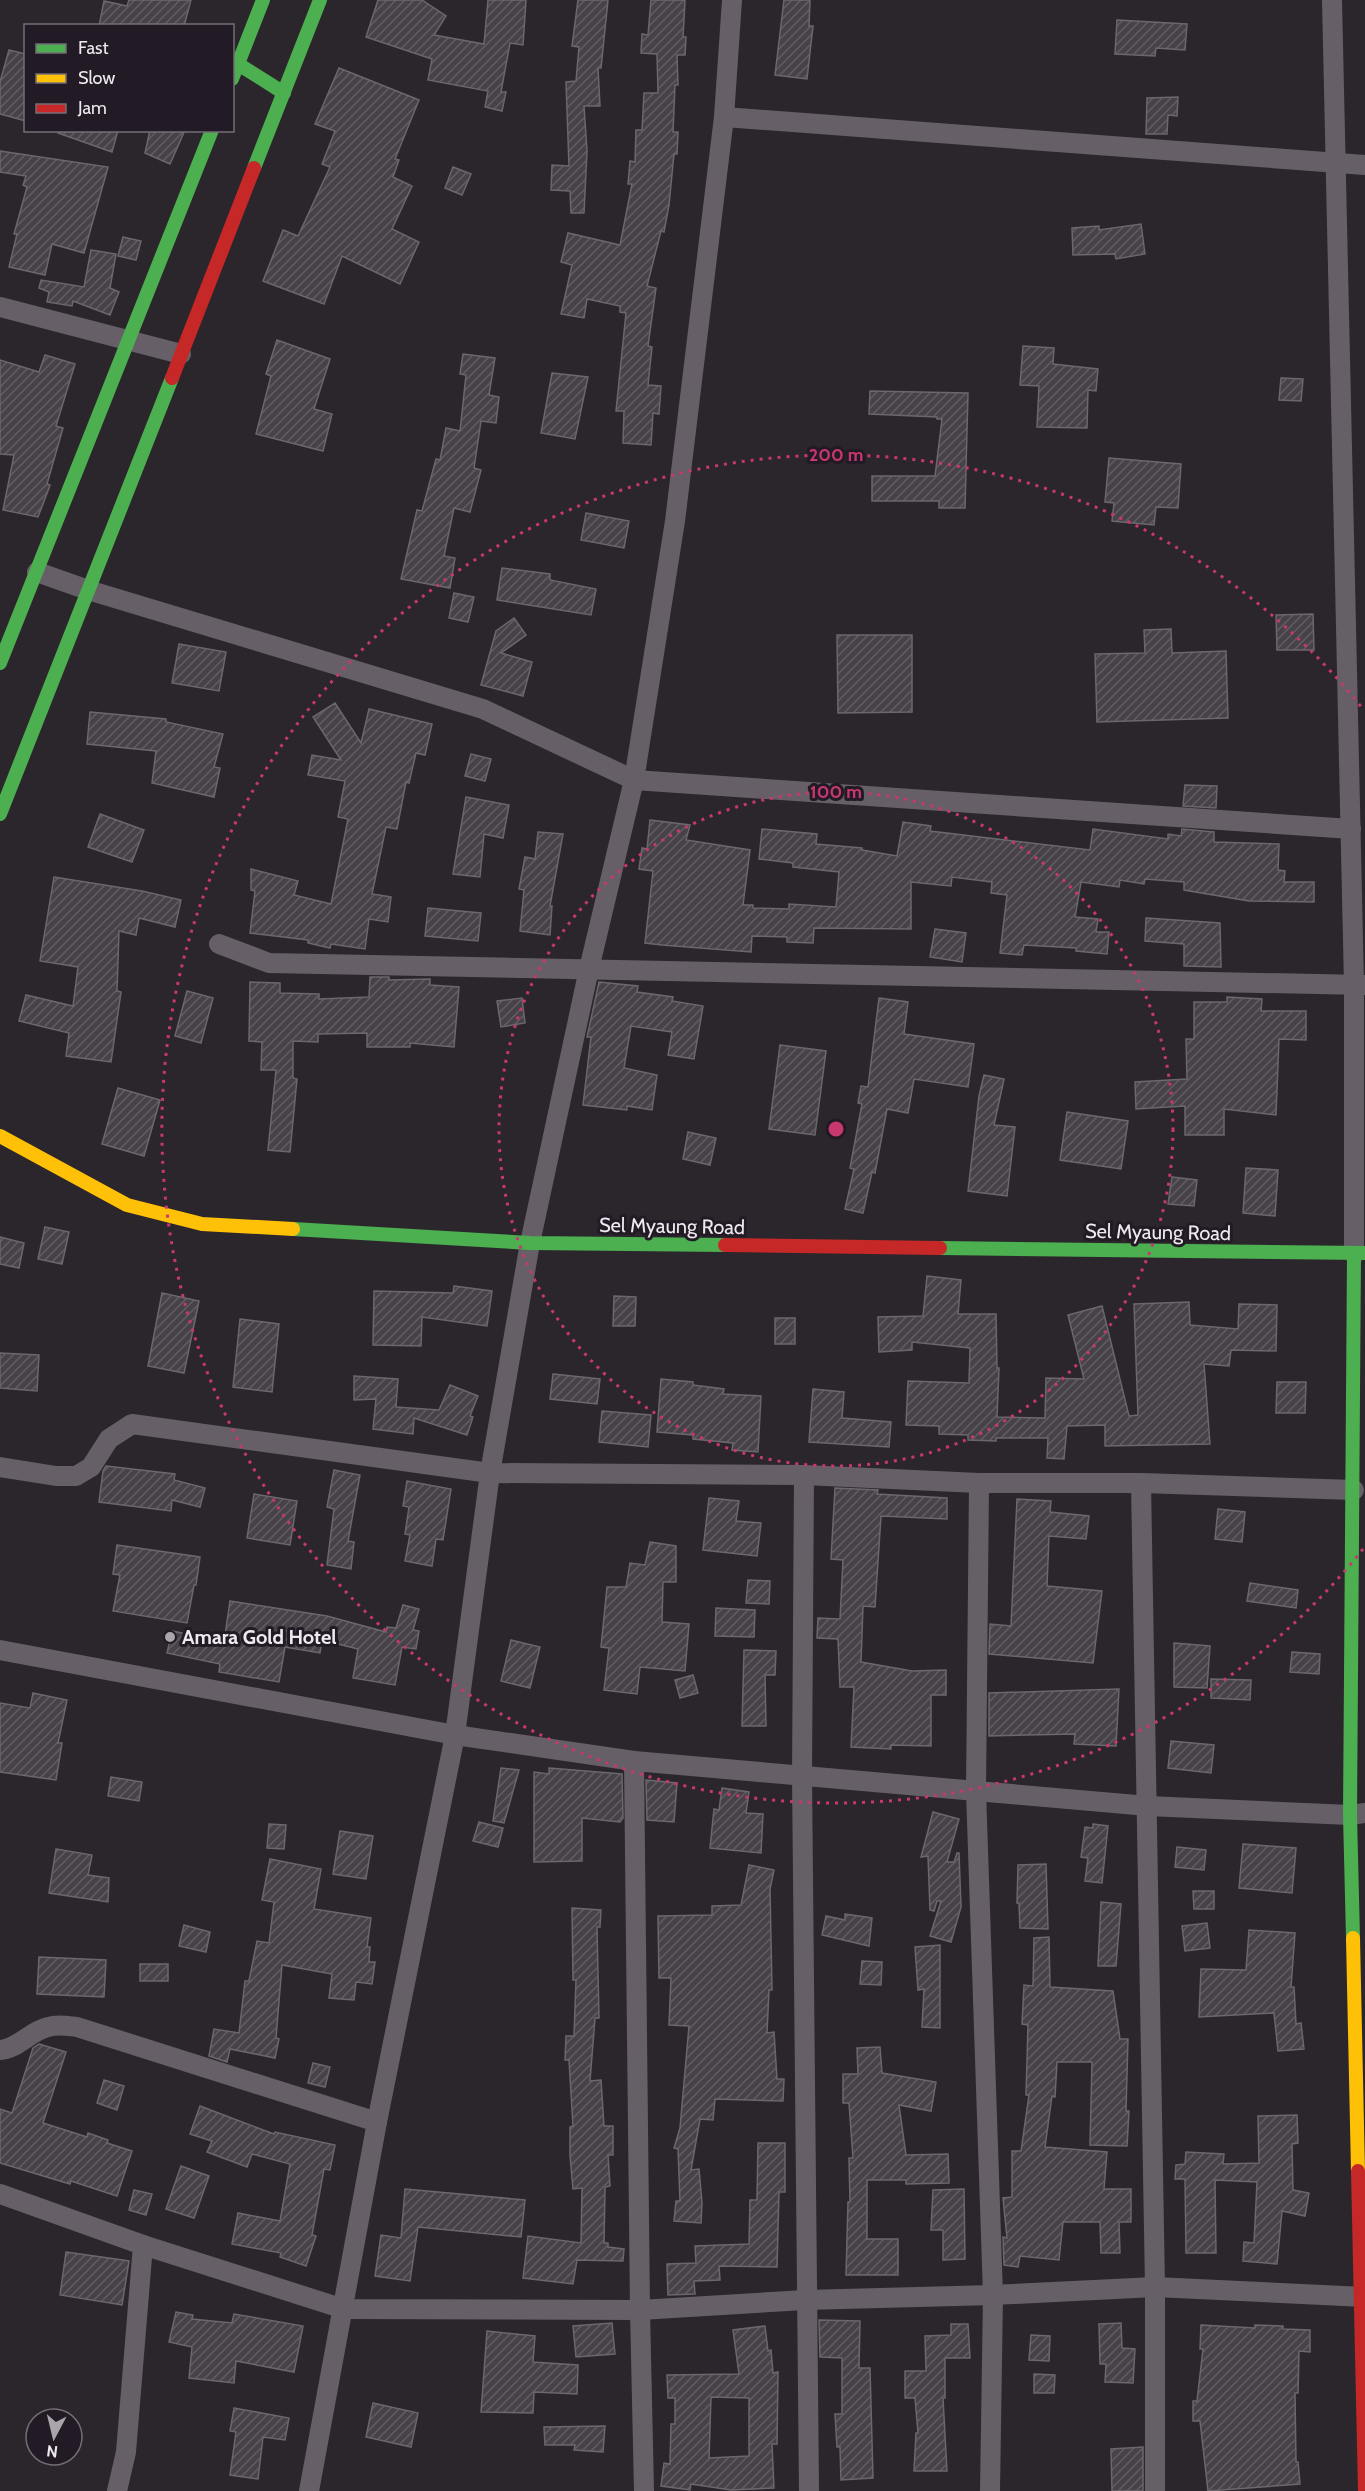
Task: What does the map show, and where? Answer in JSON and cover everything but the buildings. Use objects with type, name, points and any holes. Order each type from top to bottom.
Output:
[{"type":"main road","points":[[234,74],[263,0]]},
{"type":"main road","points":[[0,814],[320,0]]},
{"type":"main road","points":[[238,64],[284,93]]},
{"type":"main road","points":[[0,663],[211,132]]},
{"type":"main road","name":"Sel Myaung Road","points":[[0,1136],[127,1206],[202,1224],[530,1243],[1360,1254]]},
{"type":"main road","points":[[1360,1254],[1354,1490],[1365,2491]]},
{"type":"street","points":[[309,2491],[377,2122],[455,1735],[490,1473],[530,1243],[589,969],[634,780],[675,521],[724,117],[732,0]]},
{"type":"street","points":[[1332,0],[1351,829],[1360,985],[1360,1254]]},
{"type":"street","points":[[724,117],[1365,165]]},
{"type":"street","points":[[0,307],[127,342],[181,354]]},
{"type":"street","points":[[37,572],[88,590],[483,709],[634,780],[1351,829]]},
{"type":"street","points":[[219,944],[269,963],[1360,985]]},
{"type":"street","points":[[0,1467],[56,1476],[76,1476],[91,1467],[109,1439],[132,1424],[490,1473],[804,1475],[979,1483],[1141,1483],[1354,1490]]},
{"type":"street","points":[[804,1475],[802,1776],[805,2300],[809,2491]]},
{"type":"street","points":[[979,1483],[976,1791],[993,2295],[990,2491]]},
{"type":"street","points":[[1141,1483],[1155,2287],[1155,2491]]},
{"type":"street","points":[[0,1650],[455,1735],[634,1761],[1148,1806],[1358,1814]]},
{"type":"street","points":[[634,1761],[644,2491]]},
{"type":"street","points":[[0,2050],[9,2050],[45,2027],[58,2025],[77,2027],[377,2122]]},
{"type":"street","points":[[0,2194],[143,2245],[344,2309],[640,2310],[805,2300],[993,2295],[1155,2287],[1362,2297]]},
{"type":"street","points":[[117,2491],[126,2452],[143,2245]]},
{"type":"traffic: fast","points":[[234,74],[263,0]]},
{"type":"traffic: fast","points":[[254,168],[320,0]]},
{"type":"traffic: fast","points":[[238,64],[284,93]]},
{"type":"traffic: fast","points":[[0,663],[211,132]]},
{"type":"traffic: fast","points":[[0,814],[172,378]]},
{"type":"traffic: fast","points":[[293,1229],[530,1243],[725,1245]]},
{"type":"traffic: fast","points":[[940,1248],[1365,1253]]},
{"type":"traffic: fast","points":[[1353,1938],[1350,1815],[1354,1254]]},
{"type":"traffic: slow","points":[[0,1136],[127,1205],[202,1224],[293,1229]]},
{"type":"traffic: slow","points":[[1353,1938],[1358,2171]]},
{"type":"traffic: jam","points":[[172,378],[254,168]]},
{"type":"traffic: jam","points":[[725,1245],[940,1248]]},
{"type":"traffic: jam","points":[[1358,2171],[1365,2491]]},
{"type":"place","name":"Amara Gold Hotel","points":[[170,1637]]}]
